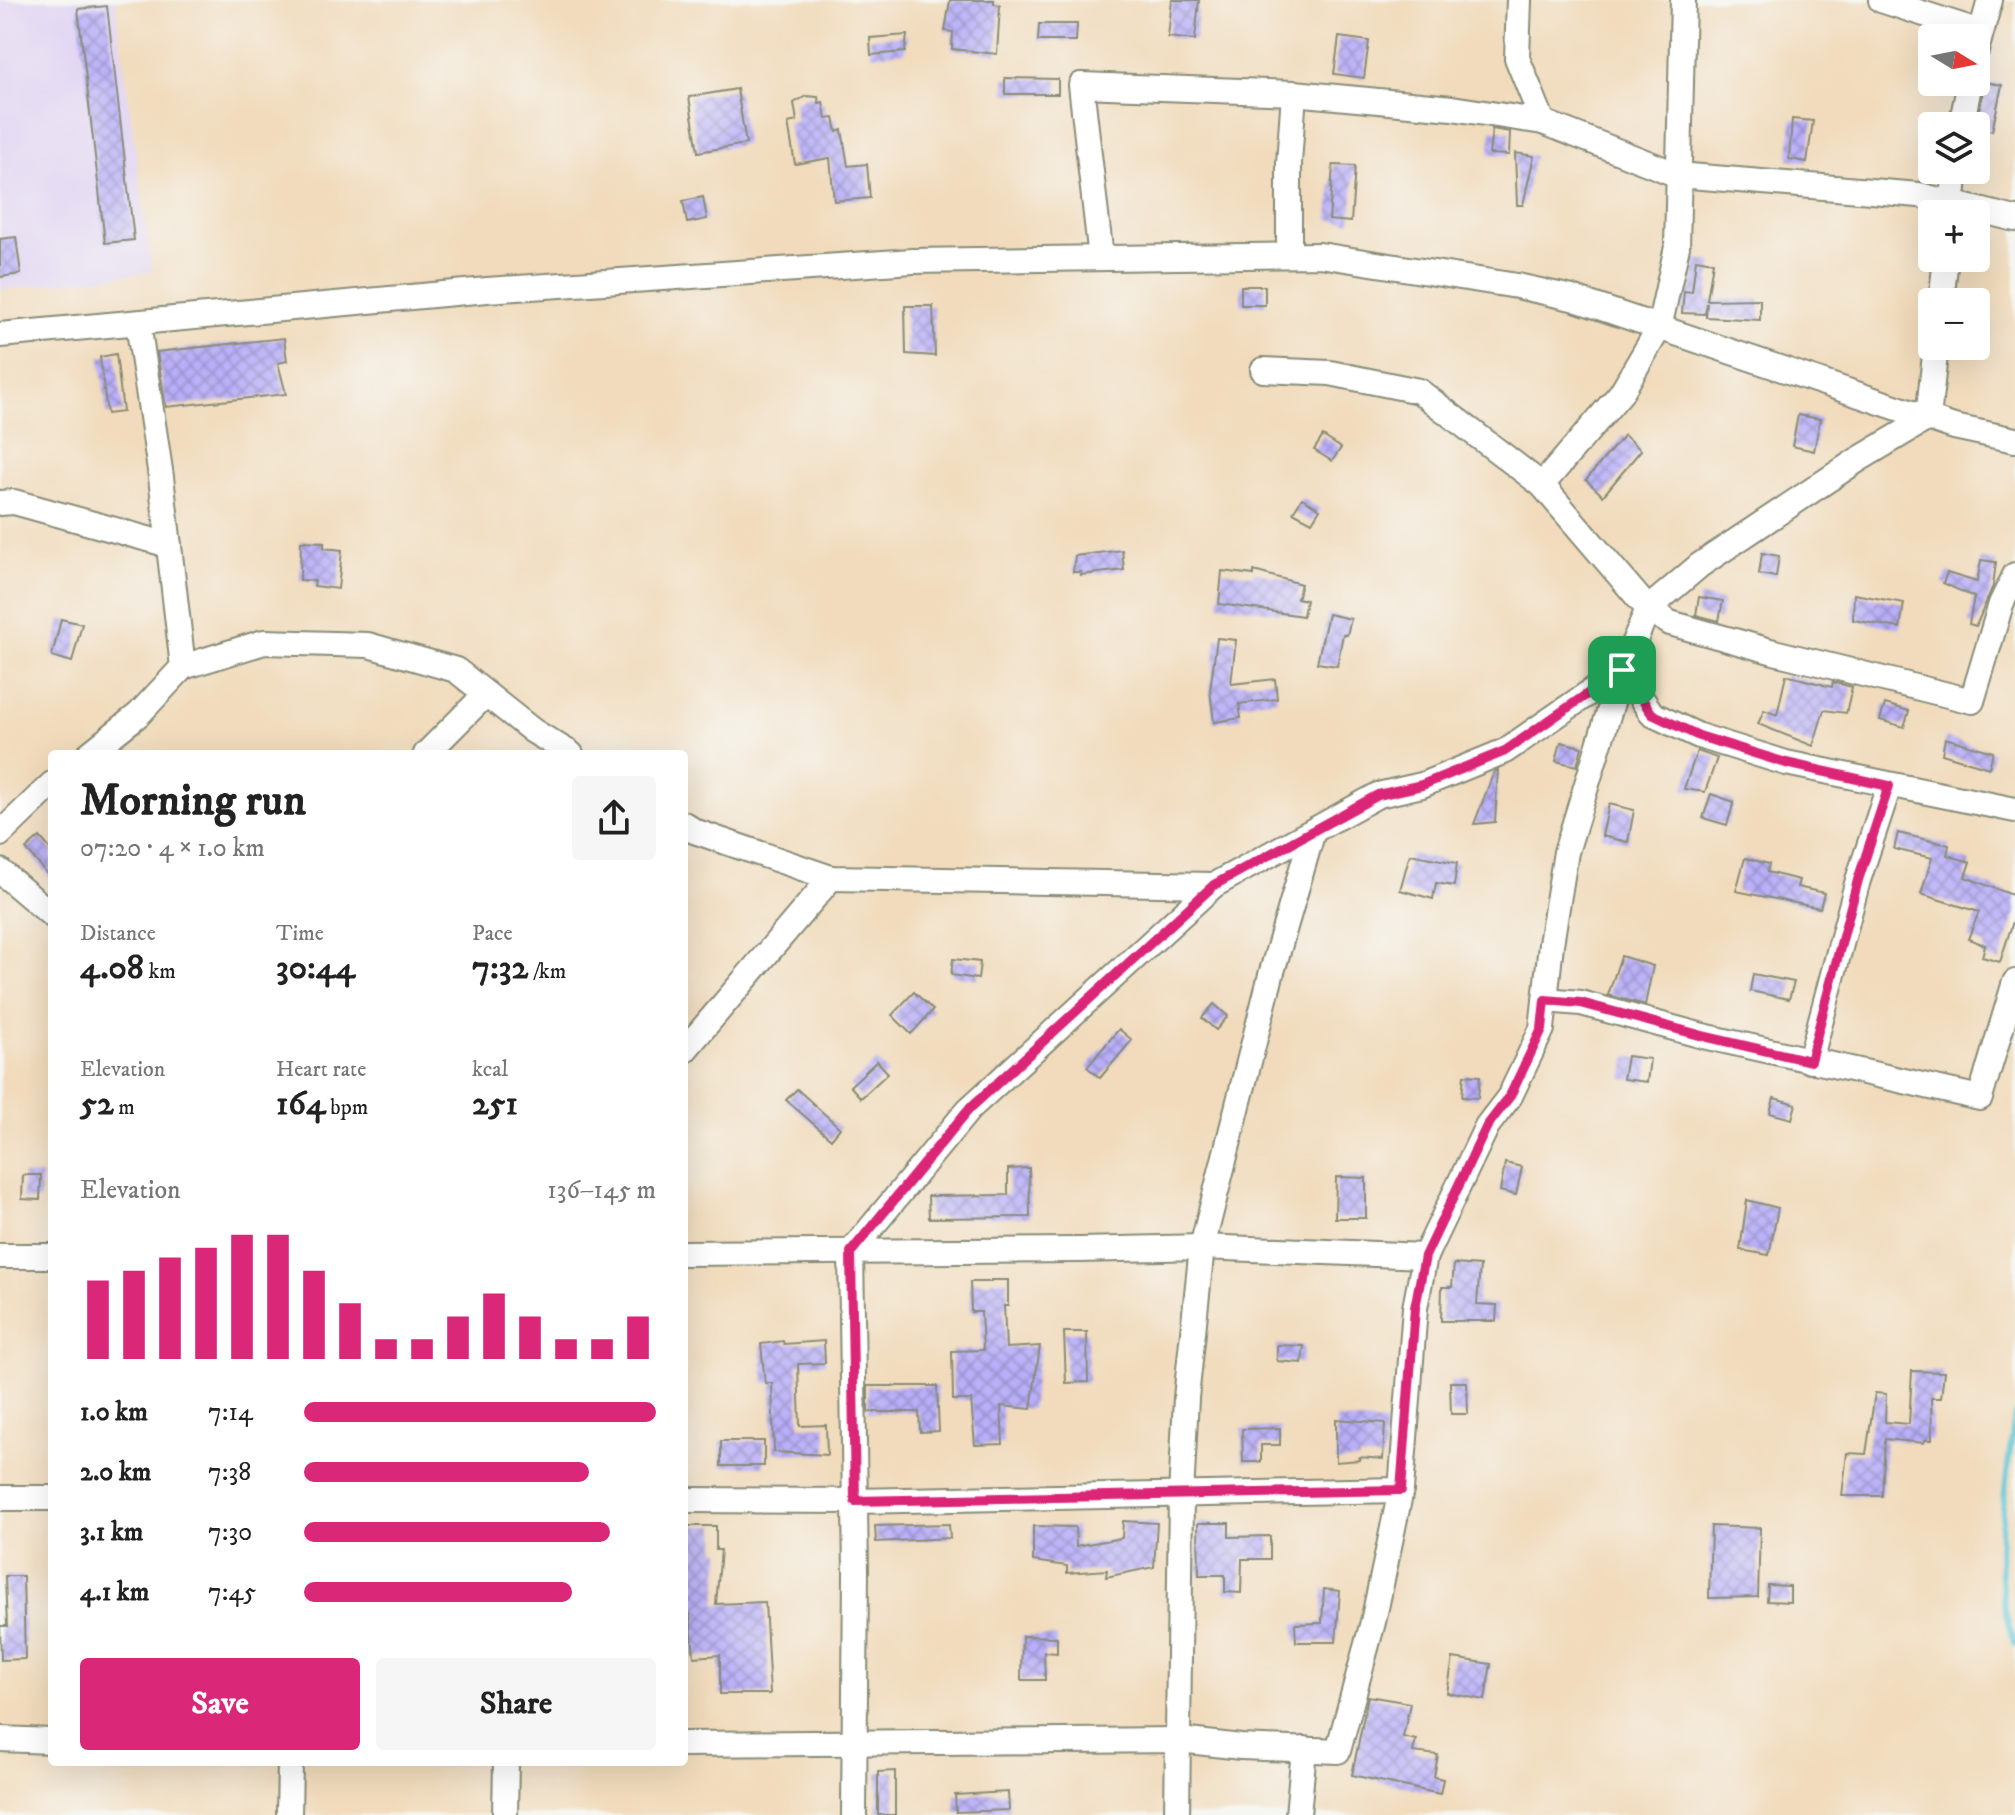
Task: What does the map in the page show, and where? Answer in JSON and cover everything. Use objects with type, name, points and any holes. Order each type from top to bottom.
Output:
[{"type":"street","points":[[1519,0],[1517,58],[1543,122]]},
{"type":"street","points":[[1542,485],[1621,393],[1659,328],[1677,247],[1683,0]]},
{"type":"street","points":[[1881,0],[1938,24]]},
{"type":"street","points":[[1983,24],[1990,0]]},
{"type":"street","points":[[1101,258],[1081,85],[1294,93],[1452,108],[1543,122],[1678,175],[1919,195],[1931,200]]},
{"type":"street","points":[[1289,255],[1289,163],[1294,93]]},
{"type":"street","points":[[1990,215],[2015,219]]},
{"type":"street","points":[[0,335],[487,290],[897,262],[1320,255],[1371,261],[1572,298],[1954,427],[2015,440]]},
{"type":"street","points":[[138,323],[183,667]]},
{"type":"street","points":[[1928,418],[1934,360]]},
{"type":"street","points":[[1263,370],[1330,373],[1419,391],[1542,485],[1648,609],[1670,623],[1774,652],[1972,701],[2001,604],[2015,575]]},
{"type":"street","points":[[688,1744],[1180,1740],[1241,1747],[1338,1751],[1373,1622],[1401,1490],[1415,1308],[1425,1256],[1487,1126],[1510,1096],[1542,1029],[1566,852],[1622,670],[1648,609],[1700,565],[1856,461],[1928,418]]},
{"type":"street","points":[[0,503],[14,502],[169,545]]},
{"type":"street","points":[[94,750],[139,714],[183,667],[264,642],[368,645],[456,670],[533,731],[564,750]]},
{"type":"street","points":[[1622,670],[1652,714],[1699,736],[1786,763],[2015,810]]},
{"type":"street","points":[[854,1815],[855,1501],[851,1252],[969,1109],[1214,885],[1378,795],[1422,785],[1505,751],[1622,670]]},
{"type":"street","points":[[430,750],[486,694]]},
{"type":"street","points":[[1810,1061],[1858,880],[1889,786]]},
{"type":"street","points":[[0,834],[48,788]]},
{"type":"street","points":[[1177,1815],[1181,1496],[1186,1398],[1202,1247],[1271,975],[1313,831]]},
{"type":"street","points":[[688,832],[831,878],[1214,885]]},
{"type":"street","points":[[0,871],[48,912]]},
{"type":"street","points":[[688,1046],[831,878]]},
{"type":"street","points":[[1545,1000],[1581,1003],[1703,1036],[1980,1098],[2015,982]]},
{"type":"street","points":[[688,1253],[1202,1247],[1425,1256]]},
{"type":"street","points":[[0,1256],[48,1256]]},
{"type":"street","points":[[688,1500],[855,1501],[1401,1490]]},
{"type":"street","points":[[0,1498],[48,1498]]},
{"type":"street","points":[[0,1739],[48,1741]]},
{"type":"street","points":[[1298,1815],[1304,1749]]},
{"type":"street","points":[[289,1815],[290,1766]]},
{"type":"street","points":[[505,1815],[506,1766]]},
{"type":"shaded area","points":[[0,0],[115,0],[152,272],[0,290]]},
{"type":"building","points":[[950,0],[994,0],[994,4],[1000,5],[997,54],[952,49],[953,32],[945,31]]},
{"type":"building","points":[[1172,0],[1199,0],[1195,40],[1168,37]]},
{"type":"building","points":[[107,6],[134,240],[105,243],[78,9]]},
{"type":"building","points":[[1039,24],[1077,24],[1076,41],[1038,41]]},
{"type":"building","points":[[907,35],[905,52],[871,55],[870,38]]},
{"type":"building","points":[[1339,37],[1369,41],[1364,78],[1334,74]]},
{"type":"building","points":[[1005,78],[1058,79],[1058,94],[1005,94]]},
{"type":"building","points":[[1990,83],[2002,85],[1992,131],[1990,112],[1979,112],[1982,96],[1990,96]]},
{"type":"building","points":[[737,89],[746,144],[698,152],[689,97]]},
{"type":"building","points":[[806,96],[818,97],[819,103],[823,102],[826,119],[834,118],[837,132],[842,130],[848,166],[867,164],[870,198],[834,201],[830,158],[795,164],[788,123],[797,121],[794,103]]},
{"type":"building","points":[[1792,119],[1813,121],[1807,162],[1789,159]]},
{"type":"building","points":[[1492,129],[1510,132],[1509,155],[1489,154]]},
{"type":"building","points":[[1515,153],[1534,156],[1523,205],[1517,205]]},
{"type":"building","points":[[1333,165],[1355,166],[1351,222],[1329,220]]},
{"type":"building","points":[[703,197],[707,219],[687,223],[683,201]]},
{"type":"building","points":[[16,237],[21,274],[0,277],[0,239]]},
{"type":"building","points":[[1696,259],[1713,262],[1707,300],[1760,299],[1760,320],[1706,317],[1707,303],[1705,314],[1682,313],[1684,291],[1692,292]]},
{"type":"building","points":[[1241,286],[1265,286],[1265,305],[1241,305]]},
{"type":"building","points":[[905,306],[933,306],[935,356],[906,354]]},
{"type":"building","points":[[284,338],[287,361],[278,363],[286,394],[166,407],[157,352]]},
{"type":"building","points":[[116,354],[123,412],[107,414],[100,357]]},
{"type":"building","points":[[1798,415],[1820,419],[1814,451],[1792,446]]},
{"type":"building","points":[[1624,435],[1641,450],[1603,496],[1586,480]]},
{"type":"building","points":[[1323,436],[1341,448],[1332,461],[1314,450]]},
{"type":"building","points":[[1302,498],[1320,509],[1312,522],[1293,512]]},
{"type":"building","points":[[301,541],[324,542],[324,548],[342,550],[338,589],[314,586],[315,581],[300,580]]},
{"type":"building","points":[[1122,550],[1124,570],[1081,575],[1081,572],[1073,572],[1075,556]]},
{"type":"building","points":[[1762,553],[1779,556],[1776,577],[1759,574]]},
{"type":"building","points":[[1981,560],[1996,562],[1993,586],[1976,626],[1969,624],[1974,597],[1943,583],[1947,573],[1977,582]]},
{"type":"building","points":[[1222,571],[1254,575],[1254,571],[1301,584],[1297,598],[1306,600],[1303,616],[1219,604]]},
{"type":"building","points":[[1854,594],[1904,603],[1900,628],[1853,620]]},
{"type":"building","points":[[1699,597],[1723,601],[1719,621],[1696,615]]},
{"type":"building","points":[[1328,614],[1351,619],[1347,635],[1343,634],[1337,666],[1317,663]]},
{"type":"building","points":[[61,619],[82,624],[72,662],[52,656]]},
{"type":"building","points":[[1217,638],[1236,640],[1231,684],[1275,679],[1277,699],[1239,704],[1241,718],[1214,722],[1210,690]]},
{"type":"building","points":[[1786,675],[1832,687],[1833,682],[1852,687],[1846,713],[1824,710],[1813,746],[1758,724],[1764,710],[1777,715]]},
{"type":"building","points":[[1885,704],[1909,711],[1904,727],[1880,720]]},
{"type":"building","points":[[1945,738],[1993,752],[1989,768],[1942,754]]},
{"type":"building","points":[[1561,742],[1582,747],[1577,766],[1556,761]]},
{"type":"building","points":[[1697,751],[1717,758],[1705,792],[1684,789]]},
{"type":"building","points":[[1498,770],[1495,822],[1474,824],[1494,772]]},
{"type":"building","points":[[1711,794],[1734,802],[1727,825],[1703,818]]},
{"type":"building","points":[[1609,804],[1634,810],[1628,842],[1602,836]]},
{"type":"building","points":[[1898,833],[1949,845],[1947,855],[1970,862],[1965,877],[2015,896],[2015,915],[2000,962],[1982,957],[1985,945],[1968,939],[1979,912],[1921,894],[1932,858],[1894,849]]},
{"type":"building","points":[[40,837],[48,846],[48,875],[26,849]]},
{"type":"building","points":[[1410,854],[1457,863],[1454,886],[1436,883],[1433,899],[1400,890]]},
{"type":"building","points":[[1745,858],[1769,864],[1767,872],[1799,880],[1797,887],[1824,893],[1820,908],[1736,891]]},
{"type":"building","points":[[1621,956],[1653,966],[1645,1005],[1608,995]]},
{"type":"building","points":[[953,959],[980,962],[978,979],[951,975]]},
{"type":"building","points":[[1753,974],[1794,982],[1789,999],[1750,991]]},
{"type":"building","points":[[914,992],[933,1010],[911,1034],[892,1015]]},
{"type":"building","points":[[1214,1004],[1228,1016],[1216,1030],[1202,1018]]},
{"type":"building","points":[[1119,1029],[1132,1040],[1100,1078],[1087,1067]]},
{"type":"building","points":[[1627,1056],[1650,1059],[1647,1082],[1623,1079]]},
{"type":"building","points":[[877,1061],[888,1073],[861,1098],[850,1086]]},
{"type":"building","points":[[1464,1075],[1480,1076],[1478,1098],[1462,1097]]},
{"type":"building","points":[[797,1089],[840,1128],[831,1139],[786,1100]]},
{"type":"building","points":[[1774,1098],[1796,1104],[1792,1119],[1770,1113]]},
{"type":"building","points":[[1505,1163],[1522,1167],[1516,1195],[1500,1191]]},
{"type":"building","points":[[1029,1168],[1030,1217],[929,1218],[928,1196],[1008,1195],[1008,1169]]},
{"type":"building","points":[[23,1175],[41,1175],[40,1200],[22,1199]]},
{"type":"building","points":[[1336,1177],[1366,1178],[1366,1218],[1335,1218]]},
{"type":"building","points":[[1747,1200],[1778,1208],[1769,1255],[1740,1250]]},
{"type":"building","points":[[1454,1264],[1480,1266],[1477,1304],[1497,1305],[1496,1321],[1441,1321],[1442,1287],[1452,1287]]},
{"type":"building","points":[[1008,1280],[1008,1306],[1004,1306],[1006,1348],[1040,1346],[1031,1409],[1001,1406],[1003,1444],[975,1445],[971,1400],[953,1400],[952,1351],[983,1350],[981,1312],[971,1312],[970,1282]]},
{"type":"building","points":[[1064,1332],[1087,1332],[1088,1382],[1066,1383]]},
{"type":"building","points":[[783,1341],[784,1344],[824,1341],[825,1363],[798,1364],[800,1426],[826,1425],[827,1455],[774,1452],[772,1383],[765,1383],[761,1344]]},
{"type":"building","points":[[1277,1345],[1304,1346],[1302,1363],[1277,1361]]},
{"type":"building","points":[[1912,1371],[1944,1372],[1941,1398],[1931,1398],[1932,1440],[1925,1440],[1924,1443],[1885,1439],[1882,1496],[1842,1496],[1847,1453],[1866,1454],[1875,1393],[1886,1394],[1885,1422],[1909,1424]]},
{"type":"building","points":[[1450,1382],[1467,1382],[1468,1414],[1451,1414]]},
{"type":"building","points":[[868,1386],[937,1386],[939,1431],[920,1432],[919,1412],[868,1412]]},
{"type":"building","points":[[1336,1419],[1385,1423],[1383,1459],[1359,1457],[1359,1460],[1336,1462]]},
{"type":"building","points":[[1280,1428],[1280,1445],[1261,1445],[1261,1462],[1243,1462],[1242,1429]]},
{"type":"building","points":[[721,1441],[764,1441],[764,1466],[721,1466]]},
{"type":"building","points":[[1123,1521],[1157,1523],[1154,1567],[1106,1577],[1107,1570],[1067,1573],[1067,1566],[1033,1561],[1033,1526],[1075,1527],[1076,1546],[1122,1538]]},
{"type":"building","points":[[1198,1523],[1229,1523],[1229,1537],[1270,1536],[1270,1559],[1242,1559],[1241,1593],[1225,1592],[1225,1575],[1199,1575]]},
{"type":"building","points":[[949,1524],[950,1538],[876,1542],[875,1526]]},
{"type":"building","points":[[688,1526],[716,1526],[716,1550],[721,1550],[716,1604],[765,1602],[770,1694],[720,1694],[720,1655],[694,1657]]},
{"type":"building","points":[[1711,1526],[1760,1528],[1758,1597],[1709,1598]]},
{"type":"building","points":[[5,1576],[23,1576],[25,1659],[1,1660],[0,1626],[7,1626]]},
{"type":"building","points":[[1768,1585],[1790,1586],[1790,1602],[1767,1601]]},
{"type":"building","points":[[1324,1589],[1340,1591],[1336,1642],[1296,1642],[1295,1624],[1322,1623]]},
{"type":"building","points":[[1022,1636],[1057,1637],[1057,1653],[1044,1652],[1045,1680],[1021,1680]]},
{"type":"building","points":[[1453,1658],[1491,1664],[1485,1700],[1447,1693]]},
{"type":"building","points":[[1368,1696],[1410,1703],[1403,1737],[1416,1740],[1413,1752],[1438,1755],[1434,1777],[1443,1779],[1440,1794],[1352,1775]]},
{"type":"building","points":[[895,1771],[895,1815],[878,1815],[878,1772]]},
{"type":"building","points":[[1008,1792],[1009,1810],[956,1812],[955,1795]]},
{"type":"waterway","points":[[2015,1414],[2000,1559],[2002,1588],[2015,1644]]},
{"type":"route","points":[[1622,670],[1652,714],[1699,736],[1786,763],[1889,786],[1858,880],[1810,1061],[1581,1003],[1545,1000],[1542,1029],[1510,1096],[1487,1126],[1425,1256],[1415,1308],[1401,1490],[855,1501],[851,1252],[969,1109],[1214,885],[1378,795],[1422,785],[1505,751],[1622,670]]}]
